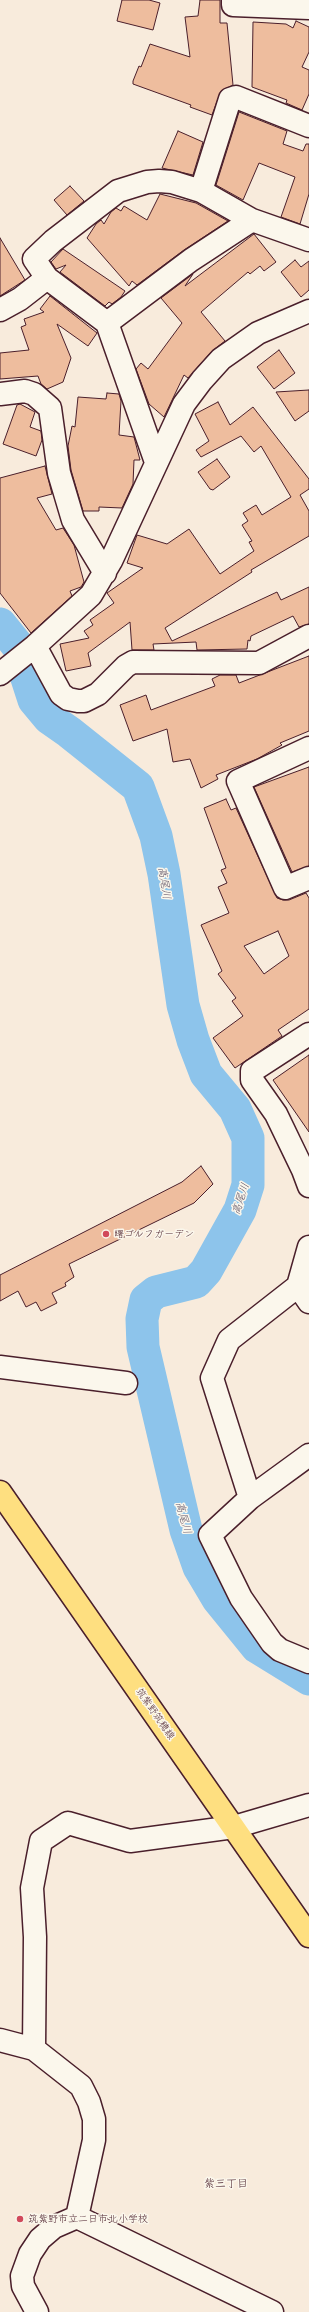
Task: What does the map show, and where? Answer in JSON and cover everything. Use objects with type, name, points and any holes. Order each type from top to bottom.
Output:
[{"type":"main road","name":"筑紫野筑穂線","points":[[2,1501],[234,1827],[309,1936]]},
{"type":"street","points":[[233,0],[233,5],[309,8]]},
{"type":"street","points":[[200,191],[230,99],[236,97],[309,126]]},
{"type":"street","points":[[156,462],[107,323],[47,278],[34,259],[53,241],[118,191],[147,182],[159,181],[172,182],[200,191],[252,220],[308,237]]},
{"type":"street","points":[[107,323],[191,260],[252,220]]},
{"type":"street","points":[[0,310],[20,299],[47,278]]},
{"type":"street","points":[[0,674],[35,646],[92,595],[105,573],[184,404],[221,359],[258,333],[309,311]]},
{"type":"street","points":[[0,394],[25,391],[34,394],[50,408],[59,472],[73,520],[105,573]]},
{"type":"street","points":[[35,646],[61,694],[68,699],[78,701],[98,694],[126,666],[133,662],[259,663],[309,636]]},
{"type":"street","points":[[309,748],[238,781],[285,888],[309,878]]},
{"type":"street","points":[[309,1034],[252,1071],[252,1080],[276,1114],[303,1170],[309,1186]]},
{"type":"street","points":[[250,1498],[212,1378],[229,1340],[304,1294],[309,1246]]},
{"type":"street","points":[[0,1367],[126,1383]]},
{"type":"street","points":[[309,1455],[250,1498],[210,1535],[241,1598],[272,1643],[280,1650],[309,1662]]},
{"type":"street","points":[[34,2049],[36,1937],[32,1888],[41,1841],[68,1823],[130,1841],[234,1827],[309,1805]]},
{"type":"street","points":[[0,2040],[34,2049],[81,2086],[89,2102],[94,2119],[94,2140],[77,2217]]},
{"type":"street","points":[[37,2312],[24,2286],[22,2276],[30,2254],[50,2229],[77,2217],[272,2312]]},
{"type":"building","points":[[122,0],[149,0],[160,3],[153,30],[117,21]]},
{"type":"building","points":[[200,0],[220,0],[220,23],[227,23],[233,85],[221,91],[212,115],[190,107],[191,105],[133,84],[139,66],[141,67],[150,44],[190,57],[185,17],[198,16]]},
{"type":"building","points":[[296,21],[309,27],[309,52],[302,67],[309,70],[309,94],[302,110],[286,103],[287,100],[252,87],[253,22],[286,24],[293,28]]},
{"type":"building","points":[[239,112],[287,131],[283,144],[303,151],[306,144],[309,144],[309,194],[300,224],[281,217],[295,177],[259,163],[243,200],[216,185]]},
{"type":"building","points":[[178,131],[203,142],[193,175],[162,168]]},
{"type":"building","points":[[70,186],[84,201],[67,215],[54,200]]},
{"type":"building","points":[[160,194],[196,203],[228,221],[184,250],[137,285],[132,281],[129,286],[87,238],[96,224],[101,220],[104,224],[111,212],[116,208],[121,211],[124,206],[147,220]]},
{"type":"building","points":[[254,234],[276,262],[264,271],[260,266],[250,274],[248,272],[201,312],[225,341],[212,351],[188,378],[184,375],[164,417],[149,404],[136,369],[141,363],[148,369],[182,323],[161,298],[193,274],[185,286]]},
{"type":"building","points":[[0,238],[25,280],[0,296]]},
{"type":"building","points":[[63,249],[125,291],[121,297],[112,304],[109,302],[105,306],[60,272],[66,265],[56,269],[51,262]]},
{"type":"building","points":[[295,260],[301,267],[309,261],[309,290],[301,297],[281,272]]},
{"type":"building","points":[[50,296],[97,333],[88,346],[57,324],[71,358],[63,382],[47,389],[41,384],[38,376],[0,379],[0,353],[29,350],[21,327],[26,325],[24,319],[44,312],[40,309]]},
{"type":"building","points":[[279,350],[295,373],[274,389],[257,367]]},
{"type":"building","points":[[309,390],[309,411],[295,421],[276,392]]},
{"type":"building","points":[[107,393],[119,394],[121,401],[119,435],[134,437],[140,460],[134,460],[133,484],[122,508],[99,507],[99,511],[83,511],[71,470],[68,446],[72,426],[75,427],[78,397],[106,399]]},
{"type":"building","points":[[218,402],[230,425],[253,407],[309,479],[309,489],[300,495],[309,511],[309,536],[251,570],[252,572],[165,628],[172,641],[277,592],[281,600],[309,587],[309,624],[299,627],[293,616],[251,636],[250,641],[248,640],[247,649],[197,650],[196,642],[153,644],[154,650],[132,650],[130,622],[88,653],[91,666],[66,671],[60,644],[89,638],[84,631],[93,625],[90,620],[114,603],[107,593],[143,568],[127,563],[137,535],[167,544],[189,529],[220,574],[254,551],[249,542],[252,541],[242,525],[248,521],[243,513],[256,505],[262,515],[291,497],[261,446],[254,452],[241,436],[201,457],[196,450],[209,441],[195,414]]},
{"type":"building","points":[[20,404],[35,412],[30,427],[41,431],[42,440],[36,456],[3,444],[17,405]]},
{"type":"building","points":[[217,459],[230,477],[213,490],[210,489],[198,472]]},
{"type":"building","points":[[45,466],[52,494],[37,498],[56,530],[63,528],[74,545],[84,582],[81,587],[70,591],[72,596],[31,633],[0,593],[0,478]]},
{"type":"building","points":[[309,656],[309,731],[280,743],[282,745],[257,759],[216,775],[218,779],[201,788],[190,759],[173,762],[167,729],[133,741],[120,705],[146,695],[151,710],[215,686],[212,679],[220,675],[236,675],[239,683]]},
{"type":"building","points":[[309,767],[309,866],[292,872],[254,787]]},
{"type":"building","points":[[226,799],[231,810],[236,808],[277,898],[289,900],[306,893],[309,898],[309,1009],[278,1030],[282,1036],[235,1068],[213,1038],[243,1016],[232,1001],[236,998],[218,974],[222,971],[201,925],[229,913],[218,887],[227,883],[221,870],[226,868],[204,808]],"holes":[[[278,931],[289,956],[264,974],[244,946]]]},
{"type":"building","points":[[309,1055],[309,1132],[273,1080]]},
{"type":"building","name":"曙ゴルフガーデン","points":[[201,1166],[213,1184],[194,1203],[69,1264],[74,1277],[65,1283],[66,1286],[52,1293],[57,1303],[41,1311],[36,1302],[26,1307],[18,1291],[0,1301],[0,1275],[182,1182]]},
{"type":"waterway","name":"高尾川","points":[[0,624],[17,645]]},
{"type":"waterway","name":"高尾川","points":[[23,666],[34,700],[49,718],[138,787],[156,836],[164,874],[183,1005],[193,1040],[206,1074],[235,1109],[248,1138],[248,1185],[240,1210],[206,1271],[196,1282],[156,1292],[146,1300],[142,1319],[143,1347],[186,1530],[199,1567],[218,1599],[257,1647],[309,1679]]},
{"type":"place","name":"曙ゴルフガーデン","points":[[106,1234]]},
{"type":"place","name":"筑紫野市立二日市北小学校","points":[[20,2219]]},
{"type":"district","name":"紫三丁目","points":[[226,2184]]}]
